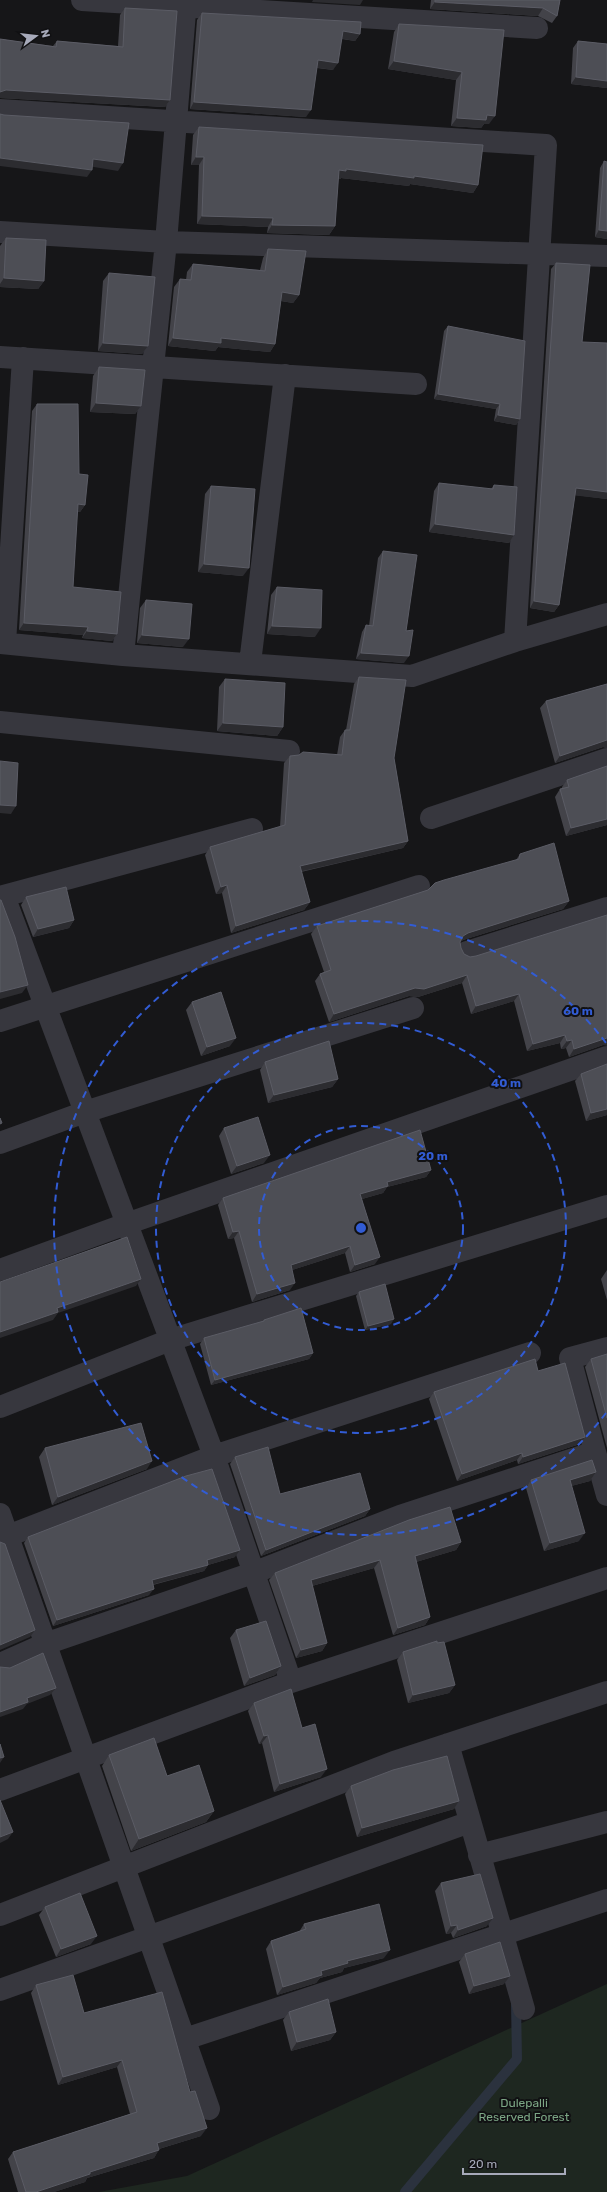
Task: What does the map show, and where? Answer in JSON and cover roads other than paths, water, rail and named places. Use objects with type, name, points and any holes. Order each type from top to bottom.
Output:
[{"type":"street","points":[[82,0],[186,3],[537,28]]},
{"type":"street","points":[[123,655],[166,242],[186,3]]},
{"type":"street","points":[[0,110],[546,146],[515,641]]},
{"type":"street","points":[[0,232],[166,242],[607,256]]},
{"type":"street","points":[[0,357],[416,384]]},
{"type":"street","points":[[23,358],[3,643],[123,655],[250,663],[412,676],[515,641],[607,614]]},
{"type":"street","points":[[250,663],[285,375]]},
{"type":"street","points":[[0,722],[289,751]]},
{"type":"street","points":[[431,818],[607,759]]},
{"type":"street","points":[[252,830],[2,896],[214,1456],[291,1682]]},
{"type":"street","points":[[0,1021],[44,1005],[419,886]]},
{"type":"street","points":[[467,952],[607,908]]},
{"type":"street","points":[[0,1143],[85,1112],[413,1008]]},
{"type":"street","points":[[0,1270],[126,1224],[607,1057]]},
{"type":"street","points":[[0,1407],[170,1340],[607,1206]]},
{"type":"street","points":[[607,1348],[570,1358],[607,1493]]},
{"type":"street","points":[[4,1538],[214,1456],[530,1353]]},
{"type":"street","points":[[0,1664],[45,1644],[253,1572],[400,1516],[596,1452]]},
{"type":"street","points":[[0,1514],[4,1538],[45,1644],[209,2109]]},
{"type":"street","points":[[0,1790],[291,1682],[607,1578]]},
{"type":"street","points":[[0,1915],[394,1762],[607,1692]]},
{"type":"street","points":[[448,1744],[524,2009]]},
{"type":"street","points":[[0,1990],[470,1822]]},
{"type":"street","points":[[480,1855],[607,1822]]},
{"type":"street","points":[[185,2038],[607,1900]]},
{"type":"waterway","points":[[405,2192],[517,2059],[516,2003]]},
{"type":"park label","name":"Dulepalli Reserved Forest","points":[[524,2110]]}]
